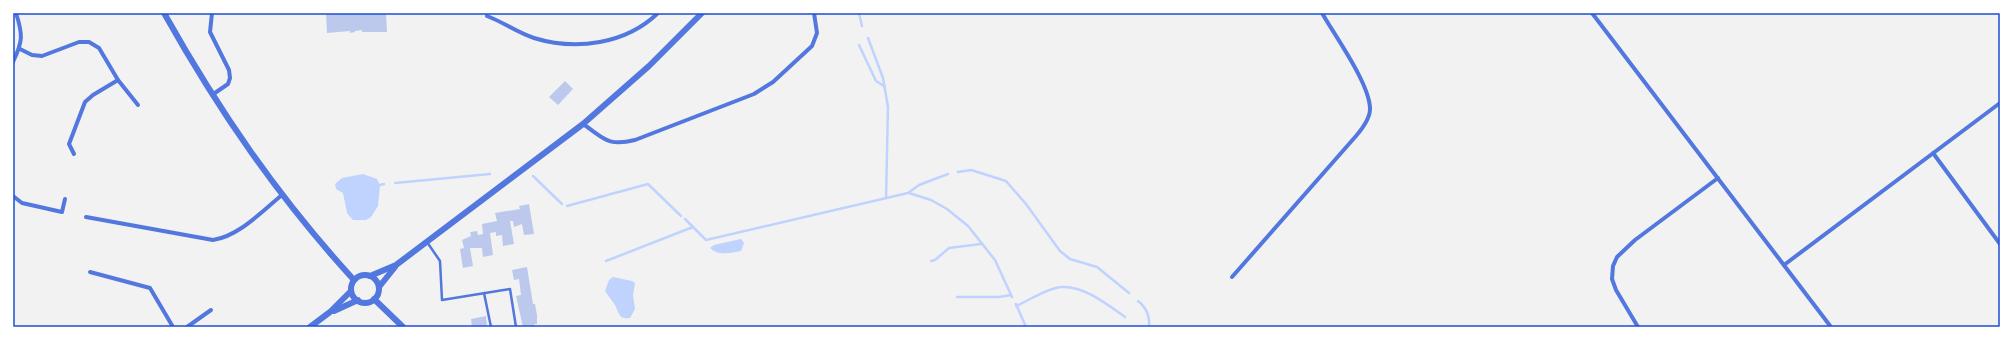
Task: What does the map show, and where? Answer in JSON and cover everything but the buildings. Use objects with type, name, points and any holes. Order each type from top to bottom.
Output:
[{"type":"street","points":[[13,62],[20,49],[21,27],[16,13]]},
{"type":"street","points":[[164,13],[211,96],[245,146],[282,195],[354,280]]},
{"type":"street","points":[[211,96],[228,84],[230,78],[229,70],[210,32],[212,13]]},
{"type":"street","points":[[487,16],[533,38],[560,43],[578,44],[618,38],[636,30],[658,13]]},
{"type":"street","points":[[310,327],[330,312],[351,291],[354,280],[360,276],[370,276],[396,265],[582,124],[649,66],[702,13]]},
{"type":"street","points":[[582,124],[607,141],[620,144],[635,140],[754,94],[773,82],[812,46],[817,33],[814,13]]},
{"type":"street","points":[[1232,278],[1346,148],[1367,120],[1370,110],[1367,91],[1322,13]]},
{"type":"street","points":[[1592,13],[1831,327]]},
{"type":"street","points":[[20,49],[32,55],[42,56],[79,42],[89,42],[98,48],[118,80],[138,105]]},
{"type":"street","points":[[74,154],[69,144],[85,102],[93,95],[118,80]]},
{"type":"street","points":[[1784,265],[2000,103]]},
{"type":"street","points":[[1933,153],[2000,244]]},
{"type":"street","points":[[1638,327],[1616,290],[1612,279],[1613,266],[1617,257],[1635,240],[1718,178]]},
{"type":"street","points":[[86,216],[212,240],[223,238],[234,232],[282,195]]},
{"type":"street","points":[[13,196],[22,203],[62,212],[65,199]]},
{"type":"street","points":[[330,312],[358,300],[368,302],[374,300],[379,288],[396,265]]},
{"type":"street","points":[[90,272],[150,288],[173,327]]},
{"type":"street","points":[[370,276],[376,280],[379,288]]},
{"type":"street","points":[[351,291],[358,300]]},
{"type":"street","points":[[374,300],[404,327]]},
{"type":"street","points":[[186,327],[211,310]]},
{"type":"lane","points":[[427,241],[440,260],[442,300],[510,289],[516,327]]},
{"type":"lane","points":[[484,294],[491,327]]},
{"type":"water","points":[[363,174],[377,179],[380,185],[378,206],[371,217],[366,220],[353,220],[347,213],[343,193],[336,189],[335,184],[342,178]]},
{"type":"water","points":[[741,239],[744,243],[741,251],[721,253],[713,251],[710,248],[714,245]]},
{"type":"water","points":[[613,277],[635,283],[633,295],[635,309],[630,318],[621,317],[605,291],[609,280]]},
{"type":"waterway","points":[[859,13],[862,26]]},
{"type":"waterway","points":[[868,38],[883,78],[888,107],[886,198]]},
{"type":"waterway","points":[[859,45],[876,81],[884,86]]},
{"type":"waterway","points":[[958,172],[971,170],[1006,181],[1026,204],[1060,251],[1070,259],[1097,267],[1129,293]]},
{"type":"waterway","points":[[395,183],[490,174]]},
{"type":"waterway","points":[[685,219],[706,240],[908,193],[919,185],[948,174]]},
{"type":"waterway","points":[[533,176],[562,204]]},
{"type":"waterway","points":[[380,185],[384,184]]},
{"type":"waterway","points":[[567,206],[648,184],[681,216]]},
{"type":"waterway","points":[[909,193],[931,200],[947,209],[968,226],[995,260],[1012,297]]},
{"type":"waterway","points":[[606,261],[693,227]]},
{"type":"waterway","points":[[931,261],[935,260],[949,248],[981,244]]},
{"type":"waterway","points":[[1016,306],[1050,290],[1062,287],[1088,293],[1125,317]]},
{"type":"waterway","points":[[957,297],[999,297],[1011,295]]},
{"type":"waterway","points":[[1138,301],[1144,306],[1147,312],[1149,327]]},
{"type":"waterway","points":[[1016,304],[1026,327]]}]
